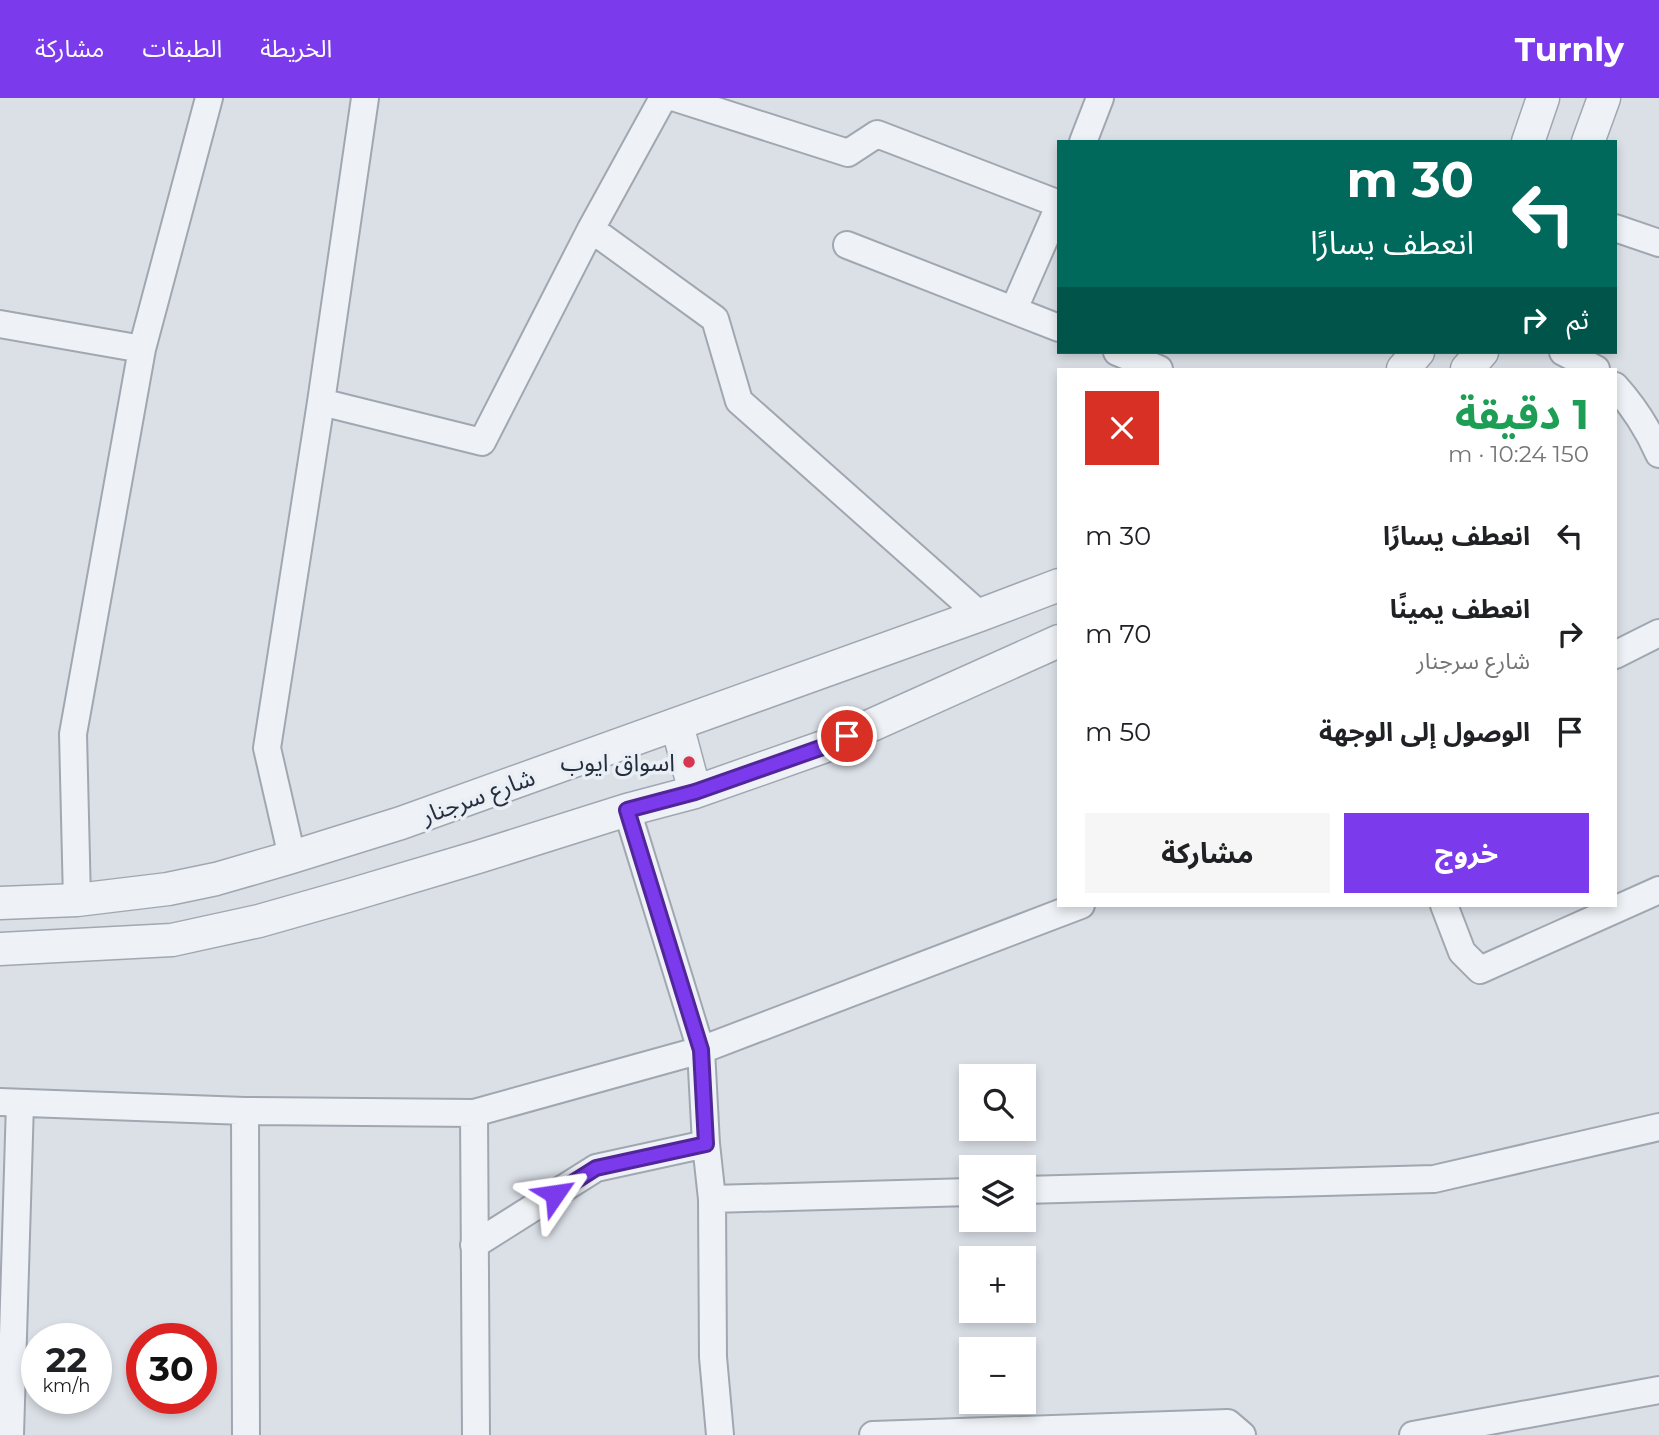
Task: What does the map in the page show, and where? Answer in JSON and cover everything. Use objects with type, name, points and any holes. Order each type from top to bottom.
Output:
[{"type":"street","points":[[77,900],[73,734],[142,349],[209,98]]},
{"type":"street","points":[[292,858],[267,748],[365,98]]},
{"type":"street","points":[[321,402],[482,442],[591,229],[663,98]]},
{"type":"street","points":[[676,98],[848,153],[877,134],[1057,204]]},
{"type":"street","points":[[1084,140],[1100,98]]},
{"type":"street","points":[[1529,140],[1544,98]]},
{"type":"street","points":[[1589,140],[1604,98]]},
{"type":"street","points":[[1014,309],[1057,210]]},
{"type":"street","points":[[591,229],[715,319],[739,401],[980,615]]},
{"type":"street","points":[[1617,229],[1659,243]]},
{"type":"street","points":[[846,245],[1057,327]]},
{"type":"street","points":[[0,324],[142,349]]},
{"type":"street","points":[[1122,354],[1157,368]]},
{"type":"street","points":[[1405,368],[1416,354]]},
{"type":"street","points":[[1468,368],[1480,354]]},
{"type":"street","points":[[1567,354],[1594,368]]},
{"type":"street","points":[[1617,388],[1650,434],[1659,454]]},
{"type":"street","name":"شارع سرجنار","points":[[0,903],[77,900],[168,889],[292,858],[401,823],[677,725],[1057,586]]},
{"type":"street","points":[[1617,654],[1659,633]]},
{"type":"street","points":[[0,949],[172,940],[259,921],[347,896],[627,810],[695,792],[823,747],[1057,642]]},
{"type":"street","points":[[677,725],[695,792]]},
{"type":"street","points":[[627,810],[701,1050],[712,1199],[713,1357],[720,1435]]},
{"type":"street","points":[[1445,907],[1462,951],[1480,970],[1659,890]]},
{"type":"street","points":[[10,1435],[10,1102],[245,1111],[474,1113],[701,1050],[1076,907]]},
{"type":"street","points":[[245,1111],[246,1435]]},
{"type":"street","points":[[474,1113],[476,1435]]},
{"type":"street","points":[[1036,1191],[1434,1179],[1659,1127]]},
{"type":"street","points":[[474,1245],[596,1168],[706,1144]]},
{"type":"street","points":[[712,1199],[959,1192]]},
{"type":"street","points":[[1413,1435],[1659,1390]]},
{"type":"street","points":[[873,1435],[1228,1423],[1242,1435]]},
{"type":"place","name":"اسواق ايوب","points":[[689,762]]},
{"type":"route","points":[[555,1194],[596,1168],[706,1144],[701,1050],[627,810],[695,792],[847,736]]}]
